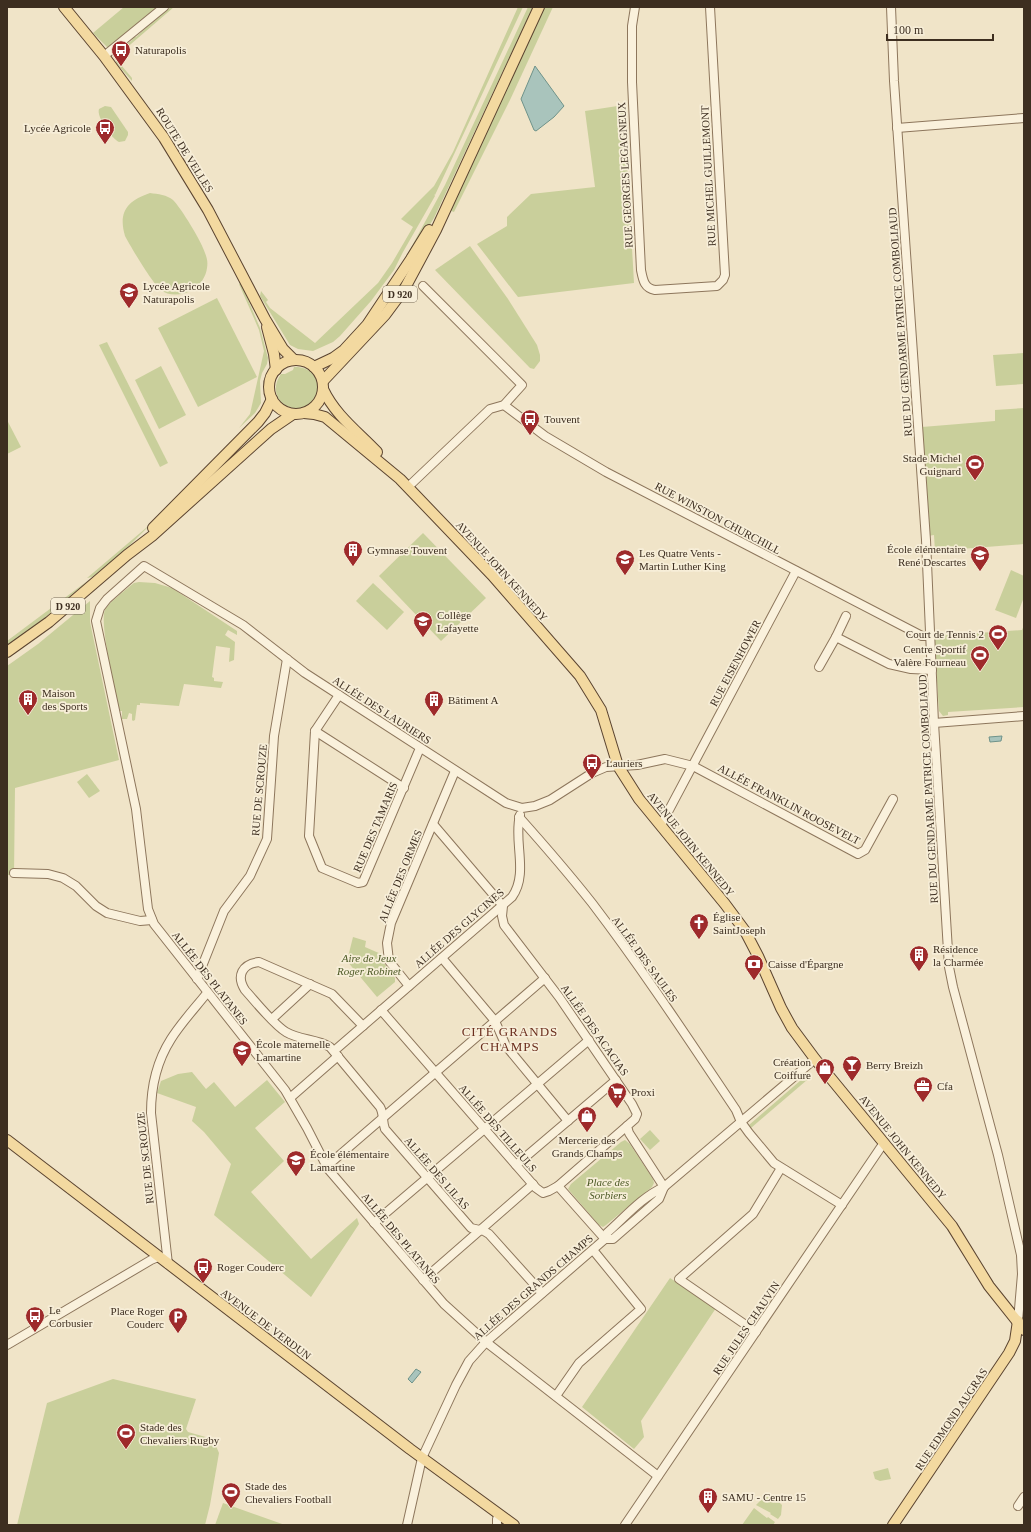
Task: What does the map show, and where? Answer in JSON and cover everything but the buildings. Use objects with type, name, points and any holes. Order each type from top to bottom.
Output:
[{"type":"main road","name":"ROUTE DE VELLES","points":[[64,7],[104,56],[164,138],[208,210],[265,319],[283,349],[294,360]]},
{"type":"main road","name":"D 920","points":[[323,385],[386,315],[405,288],[430,241],[539,7]]},
{"type":"main road","name":"D 920","points":[[310,365],[330,352],[352,333],[391,290],[453,190]]},
{"type":"main road","name":"ROUTE DE VELLES","points":[[265,319],[276,370]]},
{"type":"main road","points":[[294,360],[310,365],[319,373],[323,385],[322,398],[317,405],[304,414],[288,413],[276,405],[272,398],[270,384],[276,370],[281,365],[294,360]]},
{"type":"main road","name":"AVENUE JOHN KENNEDY","points":[[323,385],[331,404],[344,420],[380,455],[400,479],[492,575],[580,676],[600,710],[618,766],[639,799],[725,904],[745,931],[792,1028],[815,1059],[952,1226],[989,1286],[1024,1330]]},
{"type":"main road","name":"D 920","points":[[127,556],[174,506],[258,422],[265,413],[272,398]]},
{"type":"main road","name":"D 920","points":[[7,652],[50,622],[158,531],[288,413]]},
{"type":"main road","name":"AVENUE JOHN KENNEDY","points":[[304,414],[314,414],[325,417],[400,479]]},
{"type":"main road","name":"AVENUE DE VERDUN","points":[[7,1140],[422,1458],[514,1525]]},
{"type":"main road","name":"RUE EDMOND AUGRAS","points":[[893,1525],[1009,1353],[1015,1341],[1018,1322]]},
{"type":"main road","points":[[1009,1353],[1019,1344],[1024,1342]]},
{"type":"street","points":[[104,56],[164,7]]},
{"type":"street","name":"RUE GEORGES LEGAGNEUX","points":[[635,7],[633,20],[632,82],[641,270],[645,284],[651,289],[686,288]]},
{"type":"street","name":"RUE MICHEL GUILLEMONT","points":[[686,288],[717,286],[723,280],[725,275],[710,7]]},
{"type":"street","name":"RUE DU GENDARME PATRICE COMBOLIAUD","points":[[891,7],[897,128],[926,540],[934,723],[949,967],[1011,1208],[1021,1255],[1023,1274],[1018,1322]]},
{"type":"street","points":[[897,128],[1024,118]]},
{"type":"street","points":[[408,487],[490,409],[504,405],[522,385],[423,286]]},
{"type":"street","name":"RUE WINSTON CHURCHILL","points":[[504,405],[545,436],[606,472],[922,636],[930,636]]},
{"type":"street","name":"ALLÉE DES LAURIERS","points":[[144,566],[243,625],[287,659],[339,695],[506,804],[522,808]]},
{"type":"street","name":"ALLÉE DES PLATANES","points":[[144,566],[107,599],[100,608],[96,621],[136,809],[148,909],[152,920],[207,993],[285,1090],[327,1166],[444,1304],[486,1342],[658,1476]]},
{"type":"street","name":"RUE EISENHOWER","points":[[660,825],[693,766],[796,571]]},
{"type":"street","points":[[819,667],[846,616]]},
{"type":"street","points":[[836,637],[889,664],[911,669],[932,670]]},
{"type":"street","name":"RUE DE SCROUZE","points":[[197,979],[224,911],[250,876],[267,839],[274,736],[287,659]]},
{"type":"street","points":[[339,695],[315,731],[404,788]]},
{"type":"street","points":[[934,723],[1024,716]]},
{"type":"street","name":"RUE DES TAMARIS","points":[[315,731],[309,836],[322,868],[358,883],[363,882],[420,748]]},
{"type":"street","points":[[522,808],[535,806],[550,800],[592,773],[606,767],[637,765],[665,759],[693,766]]},
{"type":"street","name":"ALLÉE FRANKLIN ROOSEVELT","points":[[693,766],[858,854],[865,850],[893,799]]},
{"type":"street","name":"ALLÉE DES ORMES","points":[[410,986],[389,961],[387,943],[391,923],[455,771]]},
{"type":"street","name":"ALLÉE DES GLYCINES","points":[[290,1098],[363,1026],[503,906],[518,890],[521,876],[517,825],[522,808]]},
{"type":"street","name":"ALLÉE DES SAULES","points":[[520,817],[586,897],[624,947],[728,1099],[741,1122],[774,1163],[842,1206]]},
{"type":"street","points":[[433,824],[503,906]]},
{"type":"street","points":[[14,873],[48,874],[63,878],[76,886],[96,906],[107,913],[140,922],[152,920]]},
{"type":"street","name":"ALLÉE DES ACACIAS","points":[[503,906],[502,916],[504,925],[545,978],[632,1104],[637,1114],[627,1126]]},
{"type":"street","points":[[442,958],[495,1021],[506,1046],[568,1121]]},
{"type":"street","name":"ALLÉE DES LILAS","points":[[310,984],[258,962],[251,963],[245,967],[241,974],[240,983],[272,1019],[287,1033],[323,1043],[330,1047],[380,1107],[384,1116],[383,1124],[385,1129],[471,1228],[478,1231],[484,1231],[489,1234],[542,1293]]},
{"type":"street","points":[[327,1166],[545,978]]},
{"type":"street","points":[[272,1019],[310,984],[334,995],[363,1026]]},
{"type":"street","name":"RUE DE SCROUZE","points":[[168,1264],[151,1113],[151,1099],[154,1080],[160,1060],[171,1039],[207,993]]},
{"type":"street","name":"ALLÉE DES TILLEULS","points":[[381,1010],[533,1184],[543,1193],[558,1186]]},
{"type":"street","points":[[374,1223],[589,1040]]},
{"type":"street","name":"ALLÉE DES GRANDS CHAMPS","points":[[407,1525],[422,1458],[456,1385],[469,1362],[486,1342],[605,1239],[613,1239],[650,1208],[659,1199],[664,1187],[815,1059]]},
{"type":"street","points":[[516,1165],[616,1080]]},
{"type":"street","points":[[605,1239],[558,1186],[627,1126],[629,1133],[664,1187]]},
{"type":"street","name":"RUE JULES CHAUVIN","points":[[625,1525],[842,1206],[881,1146],[885,1144]]},
{"type":"street","points":[[756,1332],[679,1278],[753,1214],[781,1168]]},
{"type":"street","points":[[423,1280],[533,1184]]},
{"type":"street","points":[[556,1396],[580,1363],[641,1309],[592,1250]]},
{"type":"street","points":[[7,1345],[158,1257]]},
{"type":"street","points":[[1018,1506],[1024,1496]]},
{"type":"street","points":[[496,1525],[499,1514]]},
{"type":"green space","points":[[124,7],[157,7],[108,48],[93,33]]},
{"type":"green space","points":[[171,7],[174,7],[117,56],[116,53],[132,40],[133,37],[136,37]]},
{"type":"green space","points":[[518,7],[523,7],[435,195],[434,194],[435,196],[394,270],[371,301],[333,342],[313,351],[298,349],[290,345],[260,296],[261,291],[268,300],[266,302],[270,308],[315,343],[378,283],[392,263],[413,227],[401,219],[434,186],[453,152]]},
{"type":"green space","points":[[528,7],[533,7],[434,218],[418,244],[400,268],[445,185]]},
{"type":"green space","points":[[544,7],[553,7],[510,100],[454,212],[451,211],[453,201]]},
{"type":"green space","points":[[116,59],[132,78],[132,81],[116,63]]},
{"type":"green space","points":[[624,105],[634,283],[518,297],[477,244],[507,226],[507,217],[531,194],[595,187],[585,111]]},
{"type":"green space","points":[[105,106],[111,107],[128,132],[125,141],[119,142],[116,140],[102,122],[99,109]]},
{"type":"green space","points":[[150,193],[159,194],[173,200],[191,225],[203,248],[207,260],[204,278],[193,290],[189,292],[181,294],[168,294],[161,290],[147,273],[125,236],[123,220],[126,208],[135,200]]},
{"type":"green space","points":[[470,246],[508,299],[537,345],[540,361],[534,369],[530,368],[435,270]]},
{"type":"green space","points":[[241,283],[260,328],[268,358],[260,381],[261,403],[255,413],[239,428],[250,414],[264,351],[259,330],[239,284]]},
{"type":"green space","points":[[217,298],[257,377],[198,407],[158,328]]},
{"type":"green space","points":[[107,342],[168,463],[160,467],[99,345]]},
{"type":"green space","points":[[1024,353],[1024,384],[996,386],[993,355]]},
{"type":"green space","points":[[161,366],[186,415],[159,429],[135,380]]},
{"type":"green space","points":[[294,367],[305,369],[312,374],[317,381],[318,389],[311,403],[303,407],[293,408],[286,406],[279,400],[276,385],[281,374],[285,374],[293,370]]},
{"type":"green space","name":"Stade Michel Guignard","points":[[1024,408],[1024,544],[935,551],[934,535],[928,536],[922,427],[995,421],[995,410]]},
{"type":"green space","points":[[7,420],[21,447],[7,454]]},
{"type":"green space","points":[[179,494],[180,495],[122,553],[92,577],[87,578],[146,528]]},
{"type":"green space","points":[[423,533],[486,598],[441,641],[379,576]]},
{"type":"green space","points":[[1011,570],[1024,576],[1024,597],[1016,618],[995,610]]},
{"type":"green space","points":[[90,579],[42,620],[7,646],[7,641]]},
{"type":"green space","points":[[134,583],[155,583],[172,588],[237,631],[237,635],[228,630],[225,635],[235,642],[234,660],[229,662],[230,648],[216,646],[212,677],[214,678],[214,681],[223,682],[221,688],[184,684],[179,706],[140,703],[140,705],[137,705],[135,720],[133,721],[132,714],[129,713],[127,719],[122,719],[122,711],[120,711],[106,643],[104,617],[107,607],[118,596]]},
{"type":"green space","points":[[373,583],[404,612],[387,630],[356,601]]},
{"type":"green space","points":[[90,601],[90,622],[119,760],[15,788],[14,875],[7,875],[7,666],[38,644]]},
{"type":"green space","name":"Centre Sportif Valère Fourneau","points":[[1024,625],[1024,707],[948,712],[948,715],[943,716],[939,711],[934,636],[1022,630]]},
{"type":"green space","points":[[87,774],[100,791],[89,798],[77,782]]},
{"type":"green space","name":"Aire de Jeux Roger Robinet","points":[[353,937],[366,941],[365,947],[381,954],[384,963],[395,978],[395,982],[377,997],[347,961]]},
{"type":"green space","points":[[192,1072],[206,1089],[214,1082],[235,1107],[267,1080],[285,1102],[255,1128],[284,1161],[251,1192],[311,1259],[357,1218],[359,1224],[311,1297],[214,1215],[231,1164],[204,1132],[192,1121],[196,1107],[157,1093],[161,1081],[178,1074]]},
{"type":"green space","points":[[808,1074],[807,1080],[751,1128],[749,1125]]},
{"type":"green space","points":[[650,1130],[660,1141],[650,1150],[640,1139]]},
{"type":"green space","name":"Place des Sorbiers","points":[[625,1140],[630,1144],[653,1179],[654,1183],[652,1187],[603,1227],[599,1225],[568,1189],[571,1184]]},
{"type":"green space","points":[[670,1278],[716,1308],[641,1421],[644,1437],[634,1449],[582,1407]]},
{"type":"green space","name":"Stade des Chevaliers Rugby","points":[[113,1379],[196,1399],[186,1429],[188,1432],[216,1440],[216,1446],[219,1453],[205,1525],[17,1525],[47,1403]]},
{"type":"green space","points":[[888,1468],[891,1479],[880,1481],[875,1479],[873,1472]]},
{"type":"green space","points":[[767,1497],[776,1499],[782,1505],[781,1515],[778,1519],[770,1514],[771,1513],[756,1505]]},
{"type":"green space","name":"Stade des Chevaliers Football","points":[[223,1503],[285,1525],[215,1525]]},
{"type":"green space","points":[[754,1508],[775,1522],[773,1525],[742,1525]]},
{"type":"water","points":[[535,66],[564,106],[554,117],[536,131],[534,130],[521,99]]},
{"type":"water","points":[[1002,736],[1001,741],[990,742],[989,737]]},
{"type":"water","points":[[416,1369],[421,1372],[412,1383],[408,1379]]},
{"type":"place","name":"Naturapolis","points":[[121,67]]},
{"type":"place","name":"Lycée Agricole","points":[[105,145]]},
{"type":"place","name":"Lycée Agricole Naturapolis","points":[[129,309]]},
{"type":"place","name":"Touvent","points":[[530,436]]},
{"type":"place","name":"Stade Michel Guignard","points":[[975,481]]},
{"type":"place","name":"Gymnase Touvent","points":[[353,567]]},
{"type":"place","name":"École élémentaire René Descartes","points":[[980,572]]},
{"type":"place","name":"Les Quatre Vents - Martin Luther King","points":[[625,576]]},
{"type":"place","name":"Collège Lafayette","points":[[423,638]]},
{"type":"place","name":"Court de Tennis 2","points":[[998,651]]},
{"type":"place","name":"Centre Sportif Valère Fourneau","points":[[980,672]]},
{"type":"place","name":"Maison des Sports","points":[[28,716]]},
{"type":"place","name":"Bâtiment A","points":[[434,717]]},
{"type":"place","name":"Lauriers","points":[[592,780]]},
{"type":"place","name":"Église SaintJoseph","points":[[699,940]]},
{"type":"place","name":"Résidence la Charmée","points":[[919,972]]},
{"type":"place","name":"Caisse d'Épargne","points":[[754,981]]},
{"type":"place","name":"École maternelle Lamartine","points":[[242,1067]]},
{"type":"place","name":"Berry Breizh","points":[[852,1082]]},
{"type":"place","name":"Création Coiffure","points":[[825,1085]]},
{"type":"place","name":"Cfa","points":[[923,1103]]},
{"type":"place","name":"Proxi","points":[[617,1109]]},
{"type":"place","name":"Mercerie des Grands Champs","points":[[587,1133]]},
{"type":"place","name":"École élémentaire Lamartine","points":[[296,1177]]},
{"type":"place","name":"Roger Couderc","points":[[203,1284]]},
{"type":"place","name":"Le Corbusier","points":[[35,1333]]},
{"type":"place","name":"Place Roger Couderc","points":[[178,1334]]},
{"type":"place","name":"Stade des Chevaliers Rugby","points":[[126,1450]]},
{"type":"place","name":"Stade des Chevaliers Football","points":[[231,1509]]},
{"type":"place","name":"SAMU - Centre 15","points":[[708,1514]]},
{"type":"district","name":"CITÉ GRANDS CHAMPS","points":[[510,1038]]}]
